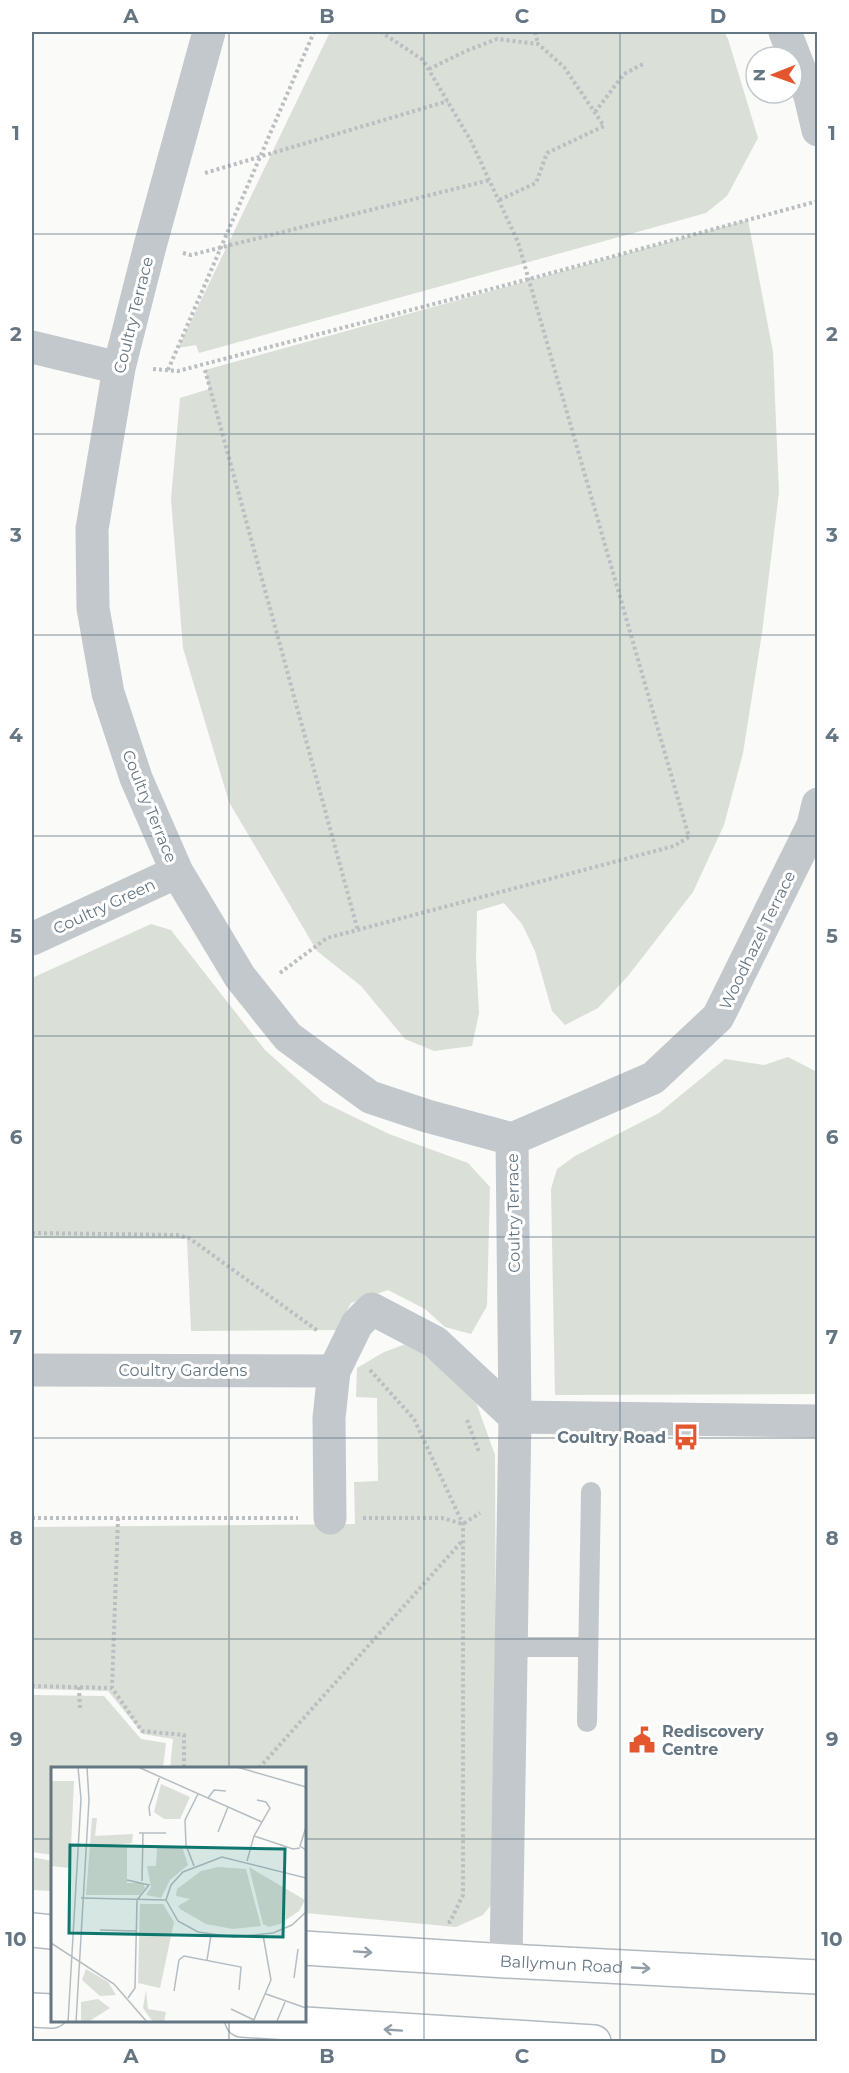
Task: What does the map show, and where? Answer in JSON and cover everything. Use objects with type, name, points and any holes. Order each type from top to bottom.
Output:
[{"type":"main road","points":[[32,1930],[51,1932]]},
{"type":"main road","name":"Ballymun Road","points":[[306,1948],[818,1977]]},
{"type":"main road","points":[[32,2010],[51,2011]]},
{"type":"main road","points":[[274,2022],[594,2042]]},
{"type":"street","name":"Coultry Terrace","points":[[208,32],[119,368],[92,529],[93,608],[108,693],[136,778],[177,872],[240,977],[288,1037],[370,1097],[427,1116],[512,1139],[515,1417],[506,1961]]},
{"type":"street","points":[[785,32],[810,96],[818,130]]},
{"type":"street","points":[[32,347],[119,368]]},
{"type":"street","name":"Woodhazel Terrace","points":[[512,1139],[652,1078],[718,1017],[813,825],[818,804]]},
{"type":"street","name":"Coultry Green","points":[[32,939],[177,872]]},
{"type":"street","points":[[330,1518],[329,1418],[340,1360],[357,1324],[372,1309],[435,1342],[515,1417],[818,1421]]},
{"type":"street","name":"Coultry Gardens","points":[[32,1370],[340,1360]]},
{"type":"lane","points":[[587,1722],[591,1492]]},
{"type":"lane","points":[[511,1647],[588,1647]]},
{"type":"path","points":[[168,370],[314,32]]},
{"type":"path","points":[[253,993],[327,938],[674,846],[689,837],[518,242],[471,141],[429,69],[423,60],[381,32]]},
{"type":"path","points":[[499,200],[536,183],[547,153],[604,126],[564,68],[538,44],[535,32]]},
{"type":"path","points":[[429,69],[497,39],[538,44]]},
{"type":"path","points":[[595,112],[624,74],[642,64]]},
{"type":"path","points":[[173,164],[206,173],[448,101]]},
{"type":"path","points":[[150,246],[191,255],[490,180]]},
{"type":"path","points":[[119,368],[178,371],[818,201]]},
{"type":"path","points":[[205,370],[358,931]]},
{"type":"path","points":[[32,1233],[177,1235],[189,1238],[340,1360],[361,1360],[414,1419],[464,1524],[463,1895],[450,1922],[439,1922]]},
{"type":"path","points":[[464,1409],[479,1453]]},
{"type":"path","points":[[32,1518],[442,1518],[464,1524],[485,1510]]},
{"type":"path","points":[[118,1518],[112,1688],[142,1731],[184,1735],[184,1767]]},
{"type":"path","points":[[260,1767],[464,1539]]},
{"type":"path","points":[[32,1686],[112,1688]]},
{"type":"path","points":[[79,1687],[80,1710]]},
{"type":"shaded area","points":[[330,32],[724,32],[728,39],[744,92],[744,105],[748,105],[758,138],[727,196],[706,213],[199,353],[196,345],[178,348]]},
{"type":"shaded area","points":[[748,220],[773,352],[779,492],[762,633],[743,753],[724,825],[693,892],[628,976],[598,1008],[565,1025],[552,1011],[535,951],[522,924],[504,903],[477,911],[476,958],[479,1013],[472,1046],[434,1051],[405,1039],[361,986],[317,951],[229,802],[183,648],[171,499],[180,398],[209,389],[205,370]]},
{"type":"shaded area","points":[[151,924],[171,930],[265,1050],[323,1102],[389,1134],[468,1163],[490,1187],[487,1306],[471,1334],[445,1327],[425,1309],[388,1290],[351,1303],[336,1330],[191,1331],[187,1239],[32,1238],[32,978]]},
{"type":"shaded area","points":[[788,1057],[817,1072],[817,1394],[555,1395],[551,1189],[557,1169],[575,1156],[659,1113],[725,1059],[764,1065]]},
{"type":"shaded area","points":[[406,1344],[419,1350],[472,1391],[495,1455],[497,1897],[483,1915],[456,1927],[306,1913],[306,1767],[170,1767],[173,1739],[143,1734],[108,1691],[32,1689],[32,1527],[355,1524],[354,1482],[378,1481],[377,1398],[356,1397],[357,1368],[384,1352]]},
{"type":"shaded area","points":[[32,1695],[104,1696],[141,1739],[166,1743],[163,1767],[51,1767],[51,1855],[32,1852]]},
{"type":"shaded area","points":[[32,1857],[51,1861],[51,1891],[32,1890]]},
{"type":"place","name":"Coultry Road","points":[[686,1437]]},
{"type":"place","name":"Rediscovery Centre","points":[[642,1740]]}]
